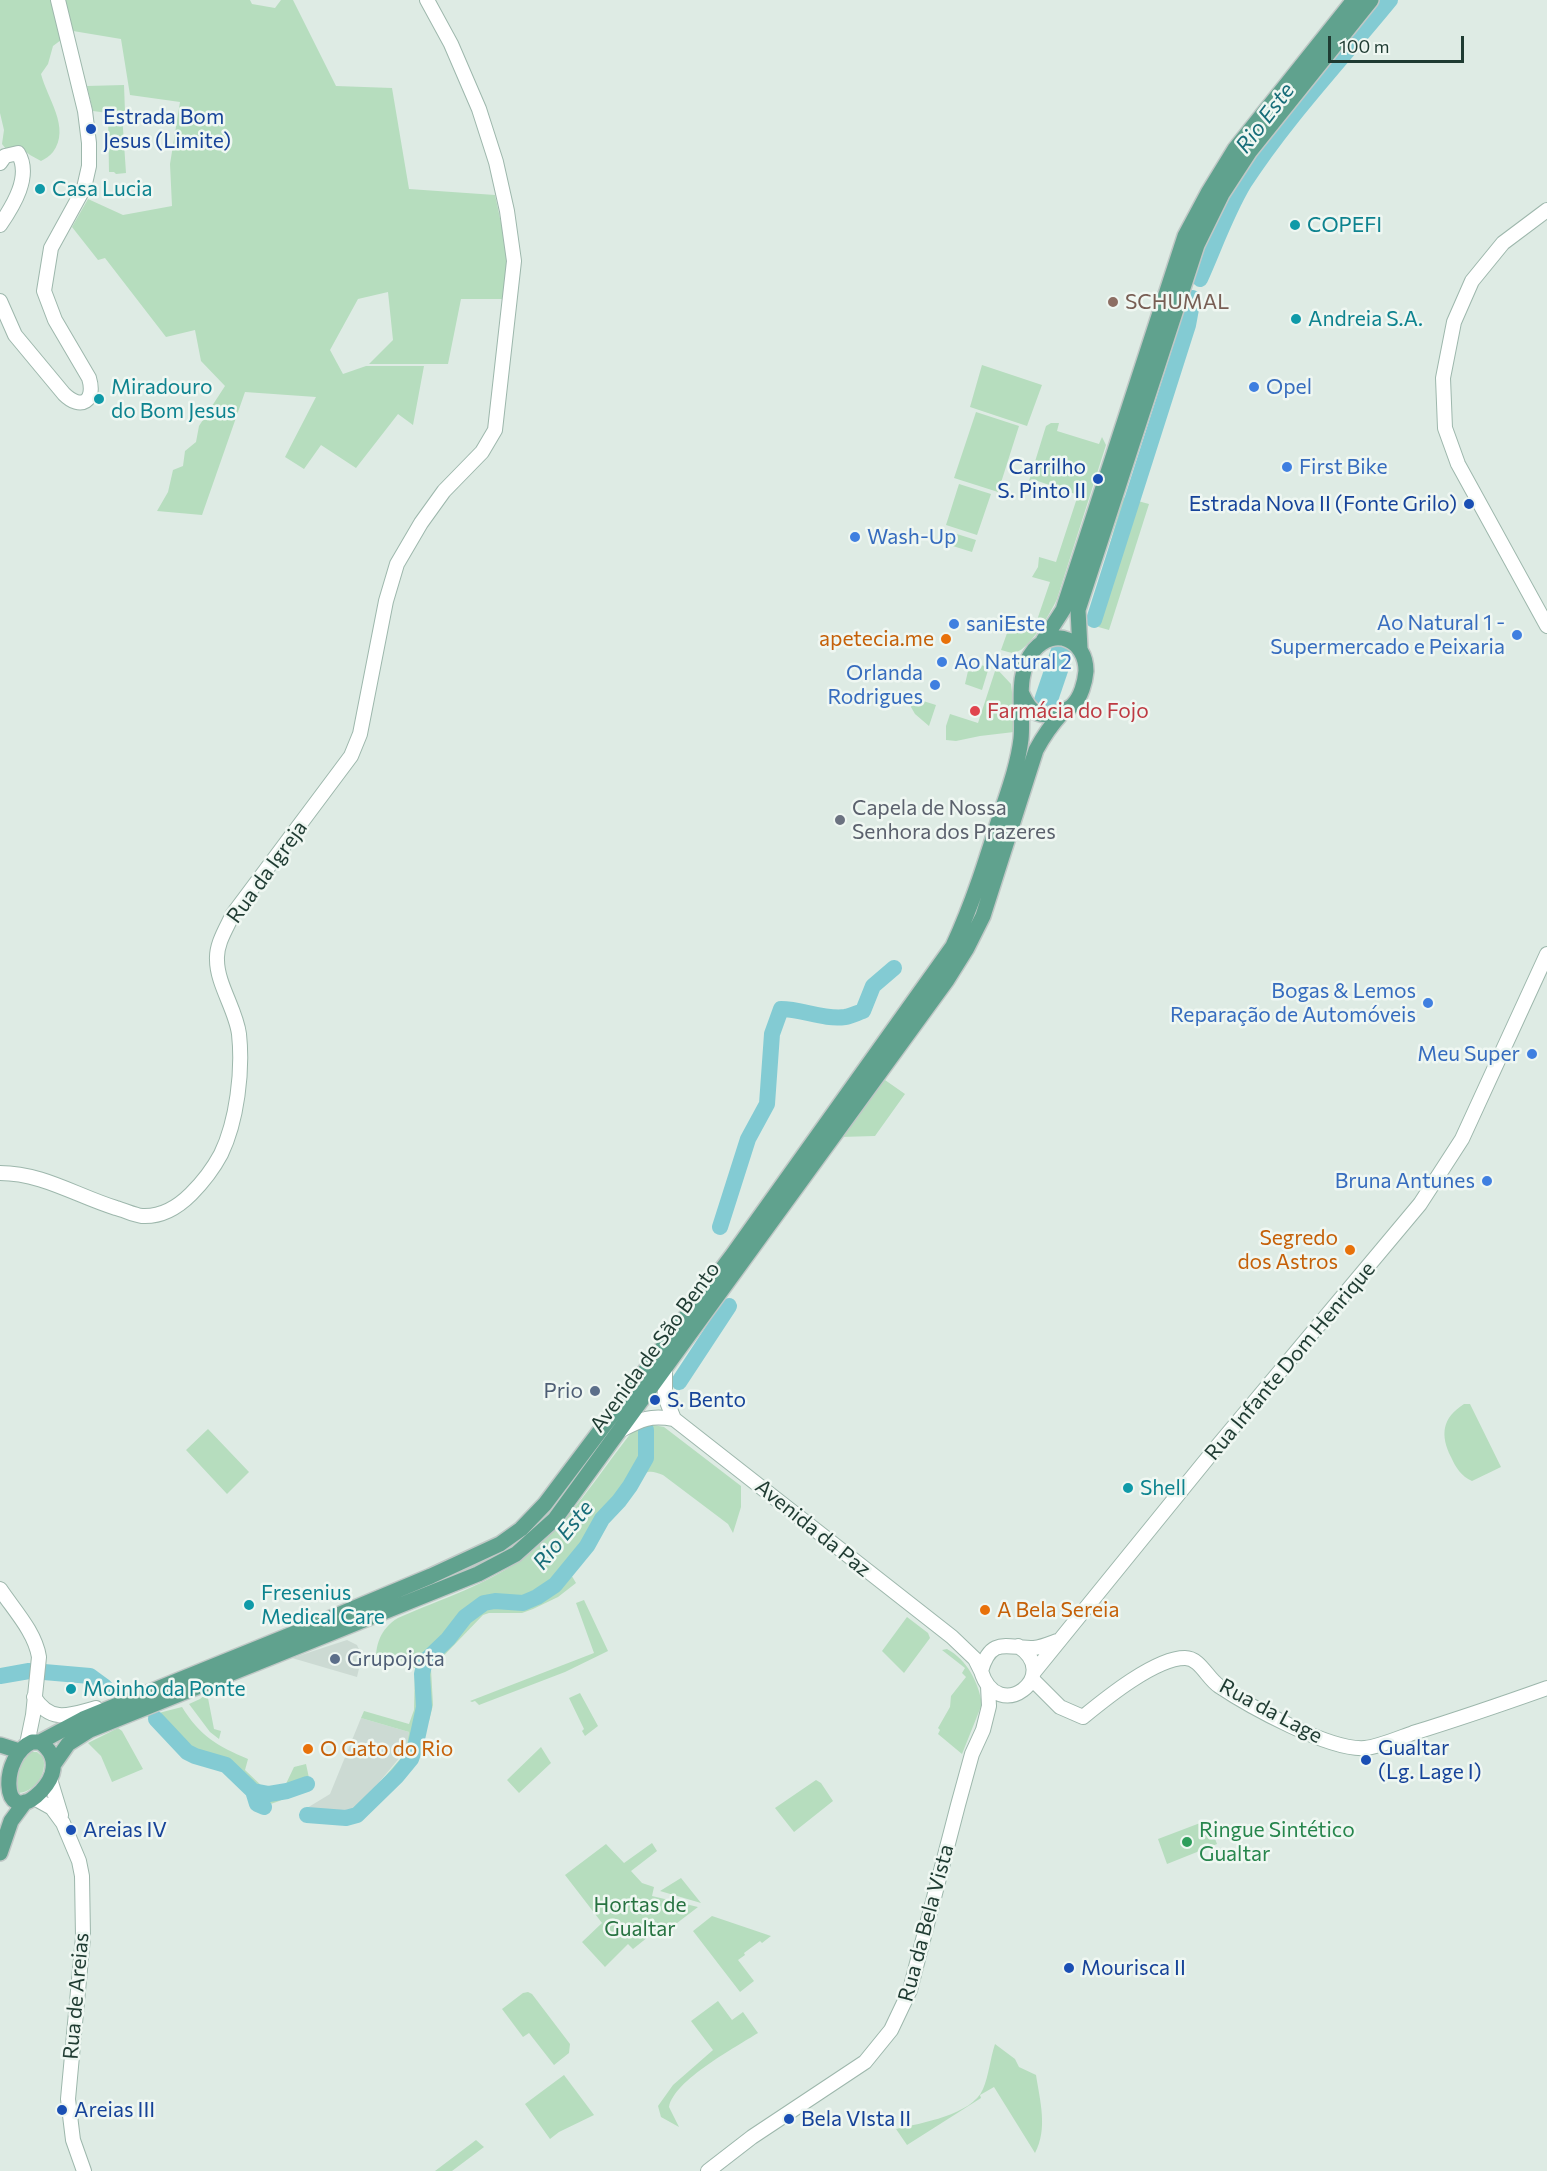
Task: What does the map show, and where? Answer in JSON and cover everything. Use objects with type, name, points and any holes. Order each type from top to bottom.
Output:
[{"type":"main road","name":"Avenida de São Bento","points":[[28,1745],[82,1719],[295,1634],[500,1544],[521,1529],[545,1504],[731,1257],[953,946],[970,909],[1016,765],[1021,739],[1021,685],[1025,664],[1063,610],[1185,236],[1235,148],[1354,0]]},
{"type":"main road","name":"Avenida de São Bento","points":[[52,1772],[68,1744],[90,1730],[478,1574],[516,1554],[555,1520],[947,980],[967,948],[983,916],[1036,750],[1063,712],[1072,705],[1083,687],[1086,672],[1080,649],[1078,610],[1197,245],[1222,194],[1250,151],[1371,0]]},
{"type":"main road","points":[[1043,641],[1056,637],[1066,638],[1080,649]]},
{"type":"main road","points":[[1022,694],[1027,704],[1039,714],[1047,717],[1063,712]]},
{"type":"main road","points":[[0,1744],[28,1745],[50,1751],[52,1772],[11,1821],[0,1853]]},
{"type":"main road","points":[[28,1745],[1,1769],[1,1795],[10,1800],[29,1800]]},
{"type":"street","points":[[0,301],[15,335],[64,394],[77,403],[87,400],[91,396],[92,388],[89,378],[55,320],[44,291],[51,248],[84,188],[89,166],[85,111],[58,0]]},
{"type":"street","name":"Rua da Igreja","points":[[0,1173],[18,1173],[36,1177],[99,1203],[142,1216],[162,1214],[183,1202],[202,1182],[221,1154],[233,1116],[240,1073],[239,1033],[216,961],[219,943],[234,914],[351,756],[360,734],[387,601],[397,564],[421,523],[444,491],[482,452],[495,430],[514,261],[507,211],[488,134],[451,44],[427,0]]},
{"type":"street","points":[[0,163],[5,156],[18,153],[22,160],[19,191],[14,204],[0,225]]},
{"type":"street","points":[[1547,210],[1503,243],[1472,281],[1454,322],[1443,378],[1445,428],[1458,464],[1547,626]]},
{"type":"street","name":"Rua Infante Dom Henrique","points":[[1033,1675],[1059,1640],[1420,1204],[1462,1139],[1547,954]]},
{"type":"street","points":[[665,1368],[665,1397],[674,1419]]},
{"type":"street","points":[[621,1430],[646,1417],[658,1416],[674,1419]]},
{"type":"street","name":"Avenida da Paz","points":[[674,1419],[952,1637],[975,1659],[981,1671]]},
{"type":"street","points":[[0,1589],[32,1637],[39,1657],[33,1715],[39,1732],[28,1745]]},
{"type":"street","name":"Avenida da Paz","points":[[952,1637],[981,1648],[994,1648]]},
{"type":"street","points":[[1018,1646],[1032,1659],[1033,1675],[1023,1691],[1009,1696],[997,1693],[988,1686],[981,1671],[984,1661],[994,1648],[1007,1644],[1044,1646],[1059,1640]]},
{"type":"street","name":"Rua da Lage","points":[[1056,1703],[1060,1707],[1083,1716],[1116,1690],[1146,1671],[1174,1660],[1186,1658],[1198,1663],[1216,1685],[1282,1721],[1324,1742],[1365,1748],[1479,1713],[1547,1688]]},
{"type":"street","points":[[1033,1675],[1056,1703]]},
{"type":"street","name":"Rua da Bela Vista","points":[[708,2171],[752,2137],[858,2067],[877,2049],[891,2030],[910,1990],[972,1754],[983,1730],[989,1706],[988,1686]]},
{"type":"street","points":[[1023,1691],[1056,1703]]},
{"type":"street","points":[[34,1696],[46,1711],[61,1716],[133,1699]]},
{"type":"street","name":"Rua da Bela Vista","points":[[983,1730],[1009,1696]]},
{"type":"street","name":"Rua de Areias","points":[[52,1772],[63,1823],[79,1861],[82,1883],[83,1937],[68,2099],[73,2140],[84,2171]]},
{"type":"street","name":"Rua de Areias","points":[[29,1800],[52,1808],[63,1823]]},
{"type":"shaded area","points":[[347,1640],[357,1645],[362,1656],[357,1677],[292,1658]]},
{"type":"shaded area","points":[[361,1718],[409,1732],[406,1750],[354,1810],[339,1812],[307,1808],[330,1794]]},
{"type":"green space","points":[[0,0],[250,0],[252,4],[275,8],[281,0],[293,0],[336,86],[392,88],[409,189],[495,195],[509,272],[504,299],[461,299],[448,364],[369,364],[393,340],[388,292],[358,299],[330,350],[343,374],[366,366],[424,366],[413,425],[398,414],[356,468],[321,445],[304,469],[285,457],[316,397],[245,392],[202,515],[157,511],[168,492],[173,470],[183,466],[185,451],[196,442],[199,426],[225,386],[201,361],[195,330],[166,337],[105,258],[98,260],[72,227],[88,199],[123,215],[172,206],[170,164],[180,102],[130,95],[121,39],[73,31],[53,46],[48,64],[41,74],[59,123],[58,143],[53,152],[41,161],[19,146],[6,149],[2,144],[4,130],[0,113]]},
{"type":"green space","points":[[124,85],[125,112],[122,114],[126,173],[116,174],[109,172],[108,113],[93,111],[87,86]]},
{"type":"green space","points":[[982,365],[1042,385],[1027,426],[970,407]]},
{"type":"green space","points":[[976,412],[1019,426],[998,492],[954,478]]},
{"type":"green space","points":[[1059,423],[1057,431],[1099,444],[1102,437],[1106,445],[1057,599],[1034,637],[1022,649],[1010,653],[1001,650],[1012,620],[1035,626],[1050,582],[1032,577],[1038,567],[1039,557],[1056,562],[1078,495],[1032,479],[1029,481],[1046,426]]},
{"type":"green space","points":[[959,484],[991,494],[977,535],[946,525]]},
{"type":"green space","points":[[1123,497],[1149,504],[1109,630],[1088,624]]},
{"type":"green space","points":[[944,530],[976,540],[972,552],[940,542]]},
{"type":"green space","points":[[976,664],[989,667],[982,690],[965,684],[968,671],[973,672]]},
{"type":"green space","points":[[996,668],[1011,684],[1014,732],[956,741],[946,740],[946,726],[950,714],[978,723]]},
{"type":"green space","points":[[904,695],[936,705],[929,726],[915,714]]},
{"type":"green space","points":[[885,1080],[905,1094],[875,1136],[840,1137]]},
{"type":"green space","points":[[1464,1404],[1470,1404],[1501,1467],[1472,1481],[1455,1465],[1447,1449],[1444,1434],[1451,1415]]},
{"type":"green space","points":[[648,1424],[664,1427],[741,1486],[741,1507],[733,1533],[728,1524],[663,1475],[649,1472],[637,1479],[633,1477],[601,1517],[582,1549],[549,1588],[538,1595],[517,1601],[488,1598],[479,1602],[427,1656],[421,1668],[422,1709],[408,1756],[364,1806],[349,1815],[304,1811],[307,1808],[335,1812],[355,1808],[361,1804],[406,1750],[409,1732],[361,1718],[364,1711],[409,1724],[414,1710],[415,1668],[407,1668],[408,1659],[392,1662],[390,1657],[383,1659],[383,1664],[376,1665],[378,1644],[387,1627],[398,1618],[496,1575],[526,1556],[542,1543],[569,1514],[631,1433]]},
{"type":"green space","points":[[208,1429],[249,1472],[227,1494],[186,1450]]},
{"type":"green space","points":[[570,1573],[576,1583],[558,1597],[522,1613],[483,1615],[431,1669],[433,1705],[429,1721],[423,1719],[426,1701],[424,1673],[427,1662],[452,1638],[472,1614],[486,1604],[525,1605],[539,1599]]},
{"type":"green space","points":[[584,1600],[608,1651],[565,1672],[479,1705],[475,1701],[470,1701],[594,1653],[576,1603]]},
{"type":"green space","points":[[907,1617],[928,1633],[930,1638],[904,1673],[882,1651]]},
{"type":"green space","points":[[947,1649],[971,1672],[982,1704],[962,1754],[938,1734],[940,1730],[938,1728],[950,1707],[951,1696],[966,1677],[962,1673],[965,1668],[942,1650]]},
{"type":"green space","points":[[207,1693],[214,1729],[221,1731],[219,1739],[210,1732],[189,1704]]},
{"type":"green space","points":[[580,1693],[598,1726],[585,1736],[569,1698]]},
{"type":"green space","points":[[182,1707],[196,1726],[210,1739],[248,1759],[245,1770],[266,1790],[284,1788],[294,1767],[306,1764],[309,1783],[297,1792],[273,1803],[258,1807],[251,1806],[250,1798],[222,1767],[197,1760],[189,1761],[147,1716]]},
{"type":"green space","points":[[118,1728],[122,1731],[143,1769],[112,1782],[101,1756],[88,1743]]},
{"type":"green space","points":[[541,1747],[551,1763],[519,1793],[507,1780]]},
{"type":"green space","points":[[30,1752],[37,1752],[43,1757],[41,1776],[34,1787],[15,1793],[13,1767]]},
{"type":"green space","points":[[816,1780],[821,1783],[833,1801],[794,1832],[775,1808]]},
{"type":"green space","name":"Ringue Sintético Gualtar","points":[[1208,1820],[1217,1844],[1167,1864],[1158,1839]]},
{"type":"green space","name":"Hortas de Gualtar","points":[[652,1843],[657,1851],[631,1871],[642,1883],[654,1887],[652,1896],[698,1907],[664,1933],[653,1933],[633,1949],[628,1944],[605,1967],[582,1942],[602,1923],[565,1875],[606,1844],[624,1863]]},
{"type":"green space","points":[[681,1878],[701,1903],[660,1891]]},
{"type":"green space","points":[[712,1916],[771,1936],[762,1943],[760,1941],[738,1960],[754,1981],[740,1992],[693,1931]]},
{"type":"green space","points":[[523,1993],[532,1994],[570,2044],[569,2053],[554,2065],[529,2033],[523,2037],[502,2009]]},
{"type":"green space","points":[[718,2001],[732,2020],[743,2012],[758,2033],[721,2055],[682,2086],[673,2097],[669,2107],[679,2127],[661,2117],[658,2106],[673,2085],[713,2050],[691,2021]]},
{"type":"green space","points":[[995,2044],[1015,2059],[1019,2067],[1036,2075],[1042,2125],[1035,2153],[994,2087],[980,2095],[981,2098],[907,2145],[896,2129],[932,2121],[957,2112],[977,2098],[985,2084]]},
{"type":"green space","points":[[564,2075],[594,2115],[559,2132],[550,2139],[525,2104]]},
{"type":"green space","points":[[476,2140],[484,2147],[452,2171],[435,2171]]},
{"type":"water","points":[[1052,646],[1067,647],[1074,654],[1055,710],[1039,708],[1033,702]]},
{"type":"waterway","name":"Rio Este","points":[[1200,279],[1232,206],[1260,159],[1296,112],[1390,0]]},
{"type":"waterway","name":"Rio Este","points":[[1094,620],[1188,325],[1193,298]]},
{"type":"waterway","name":"Rio Este","points":[[720,1227],[748,1139],[767,1104],[772,1034],[781,1009],[837,1018],[863,1011],[873,986],[894,968]]},
{"type":"waterway","name":"Rio Este","points":[[679,1382],[729,1306]]},
{"type":"waterway","name":"Rio Este","points":[[307,1815],[346,1818],[357,1815],[397,1776],[411,1759],[415,1748],[424,1707],[422,1674],[425,1661],[448,1639],[465,1617],[484,1603],[495,1601],[523,1603],[555,1585],[587,1546],[602,1519],[630,1486],[646,1458],[646,1430]]},
{"type":"waterway","name":"Rio Este","points":[[0,1676],[29,1671]]},
{"type":"waterway","name":"Rio Este","points":[[44,1672],[90,1676],[105,1687]]},
{"type":"waterway","name":"Rio Este","points":[[156,1719],[187,1752],[226,1765],[253,1791],[269,1794],[307,1784]]},
{"type":"waterway","points":[[253,1791],[257,1804],[264,1807]]},
{"type":"place","name":"Estrada Bom Jesus (Limite)","points":[[91,129]]},
{"type":"place","name":"Casa Lucia","points":[[40,189]]},
{"type":"place","name":"COPEFI","points":[[1295,225]]},
{"type":"place","name":"SCHUMAL","points":[[1113,302]]},
{"type":"place","name":"Andreia S.A.","points":[[1296,319]]},
{"type":"place","name":"Opel","points":[[1254,387]]},
{"type":"place","name":"Miradouro do Bom Jesus","points":[[99,399]]},
{"type":"place","name":"First Bike","points":[[1287,467]]},
{"type":"place","name":"Carrilho S. Pinto II","points":[[1098,479]]},
{"type":"place","name":"Estrada Nova II (Fonte Grilo)","points":[[1469,504]]},
{"type":"place","name":"Wash-Up","points":[[855,537]]},
{"type":"place","name":"saniEste","points":[[954,624]]},
{"type":"place","name":"Ao Natural 1 - Supermercado e Peixaria","points":[[1517,635]]},
{"type":"place","name":"apetecia.me","points":[[946,639]]},
{"type":"place","name":"Ao Natural 2","points":[[942,662]]},
{"type":"place","name":"Orlanda Rodrigues","points":[[935,685]]},
{"type":"place","name":"Farmácia do Fojo","points":[[975,711]]},
{"type":"place","name":"Capela de Nossa Senhora dos Prazeres","points":[[840,820]]},
{"type":"place","name":"Bogas & Lemos Reparação de Automóveis","points":[[1428,1003]]},
{"type":"place","name":"Meu Super","points":[[1532,1054]]},
{"type":"place","name":"Bruna Antunes","points":[[1487,1181]]},
{"type":"place","name":"Segredo dos Astros","points":[[1350,1250]]},
{"type":"place","name":"Prio","points":[[595,1391]]},
{"type":"place","name":"S. Bento","points":[[655,1400]]},
{"type":"place","name":"Shell","points":[[1128,1488]]},
{"type":"place","name":"Fresenius Medical Care","points":[[249,1605]]},
{"type":"place","name":"A Bela Sereia","points":[[985,1610]]},
{"type":"place","name":"Grupojota","points":[[335,1659]]},
{"type":"place","name":"Moinho da Ponte","points":[[71,1689]]},
{"type":"place","name":"O Gato do Rio","points":[[308,1749]]},
{"type":"place","name":"Gualtar (Lg. Lage I)","points":[[1366,1760]]},
{"type":"place","name":"Areias IV","points":[[71,1830]]},
{"type":"place","name":"Ringue Sintético Gualtar","points":[[1187,1842]]},
{"type":"place","name":"Mourisca II","points":[[1069,1968]]},
{"type":"place","name":"Areias III","points":[[62,2110]]},
{"type":"place","name":"Bela VIsta II","points":[[789,2119]]}]
